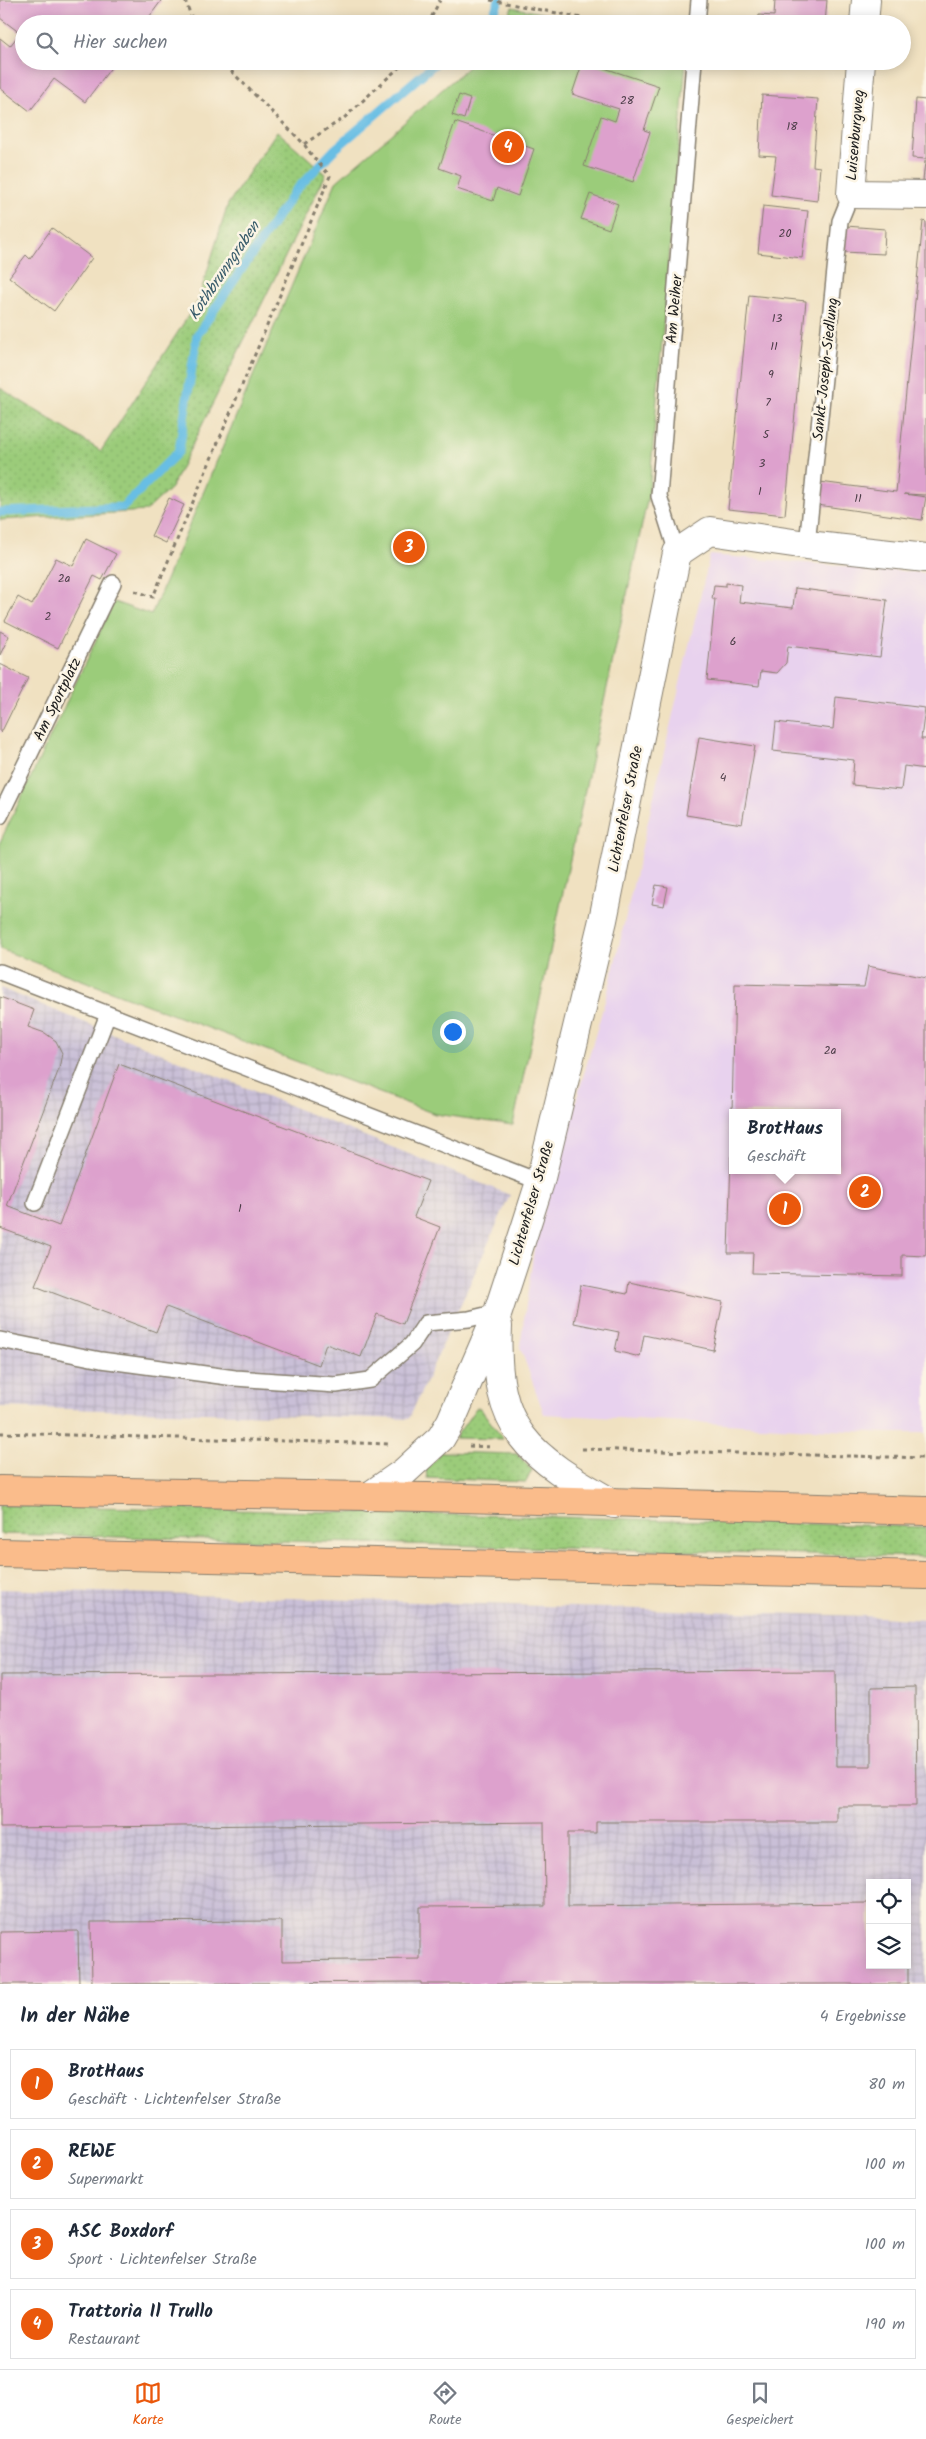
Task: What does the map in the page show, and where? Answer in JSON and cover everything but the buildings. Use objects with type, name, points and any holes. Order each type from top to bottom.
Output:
[{"type":"main road","points":[[0,1490],[926,1511]]},
{"type":"main road","points":[[0,1553],[926,1576]]},
{"type":"street","points":[[865,15],[866,0]]},
{"type":"street","name":"Luisenburgweg","points":[[860,70],[851,194],[926,195]]},
{"type":"street","points":[[677,553],[710,531],[807,545],[926,558]]},
{"type":"street","name":"Lichtenfelser Straße","points":[[368,1497],[404,1472],[441,1438],[451,1420],[498,1312],[540,1182],[603,920],[677,553]]},
{"type":"street","name":"Lichtenfelser Straße","points":[[498,1312],[496,1360],[500,1392],[512,1421],[530,1447],[546,1463],[614,1504]]},
{"type":"lane","points":[[698,15],[699,0]]},
{"type":"lane","name":"Am Weiher","points":[[677,553],[659,496],[693,70]]},
{"type":"lane","name":"Sankt-Joseph-Siedlung","points":[[807,545],[840,221],[851,194]]},
{"type":"lane","name":"Am Sportplatz","points":[[0,816],[113,583]]},
{"type":"lane","points":[[0,972],[540,1182]]},
{"type":"lane","points":[[35,1203],[108,1014]]},
{"type":"lane","points":[[0,1340],[102,1360],[226,1377],[336,1385],[370,1380],[412,1344],[426,1323],[469,1320],[498,1312]]},
{"type":"path","points":[[185,0],[191,15]]},
{"type":"path","points":[[432,15],[440,0]]},
{"type":"path","points":[[490,0],[569,15]]},
{"type":"path","points":[[113,583],[153,597],[330,176],[304,144],[230,70]]},
{"type":"path","points":[[304,144],[344,118],[396,70]]},
{"type":"shaded area","points":[[710,555],[926,573],[926,1433],[887,1433],[544,1414],[520,1347],[535,1242],[610,984]]},
{"type":"shaded area","points":[[0,988],[510,1195],[409,1419],[0,1407]]},
{"type":"shaded area","points":[[0,1589],[865,1616],[926,1620],[926,1984],[0,1984]]},
{"type":"green space","points":[[512,7],[550,15],[509,15]]},
{"type":"green space","points":[[465,70],[685,70],[649,492],[513,1125],[435,1114],[0,949],[0,842],[114,602],[151,615],[336,182]]},
{"type":"green space","points":[[277,131],[326,174],[171,488],[146,511],[0,520],[0,388],[101,451],[198,301],[228,204]]},
{"type":"green space","points":[[476,1408],[480,1408],[503,1439],[455,1438]]},
{"type":"green space","points":[[441,1452],[517,1454],[532,1470],[526,1482],[427,1478],[426,1470]]},
{"type":"green space","points":[[0,1505],[926,1527],[926,1557],[0,1534]]},
{"type":"waterway","name":"Kothbrunngraben","points":[[493,15],[499,0]]},
{"type":"waterway","name":"Kothbrunngraben","points":[[0,512],[123,507],[179,451],[197,335],[295,191],[334,150],[427,70]]},
{"type":"place","name":"Trattoria Il Trullo","points":[[508,147]]},
{"type":"place","name":"ASC Boxdorf","points":[[409,547]]},
{"type":"place","name":"REWE","points":[[865,1192]]},
{"type":"place","name":"BrotHaus","points":[[785,1209]]}]
